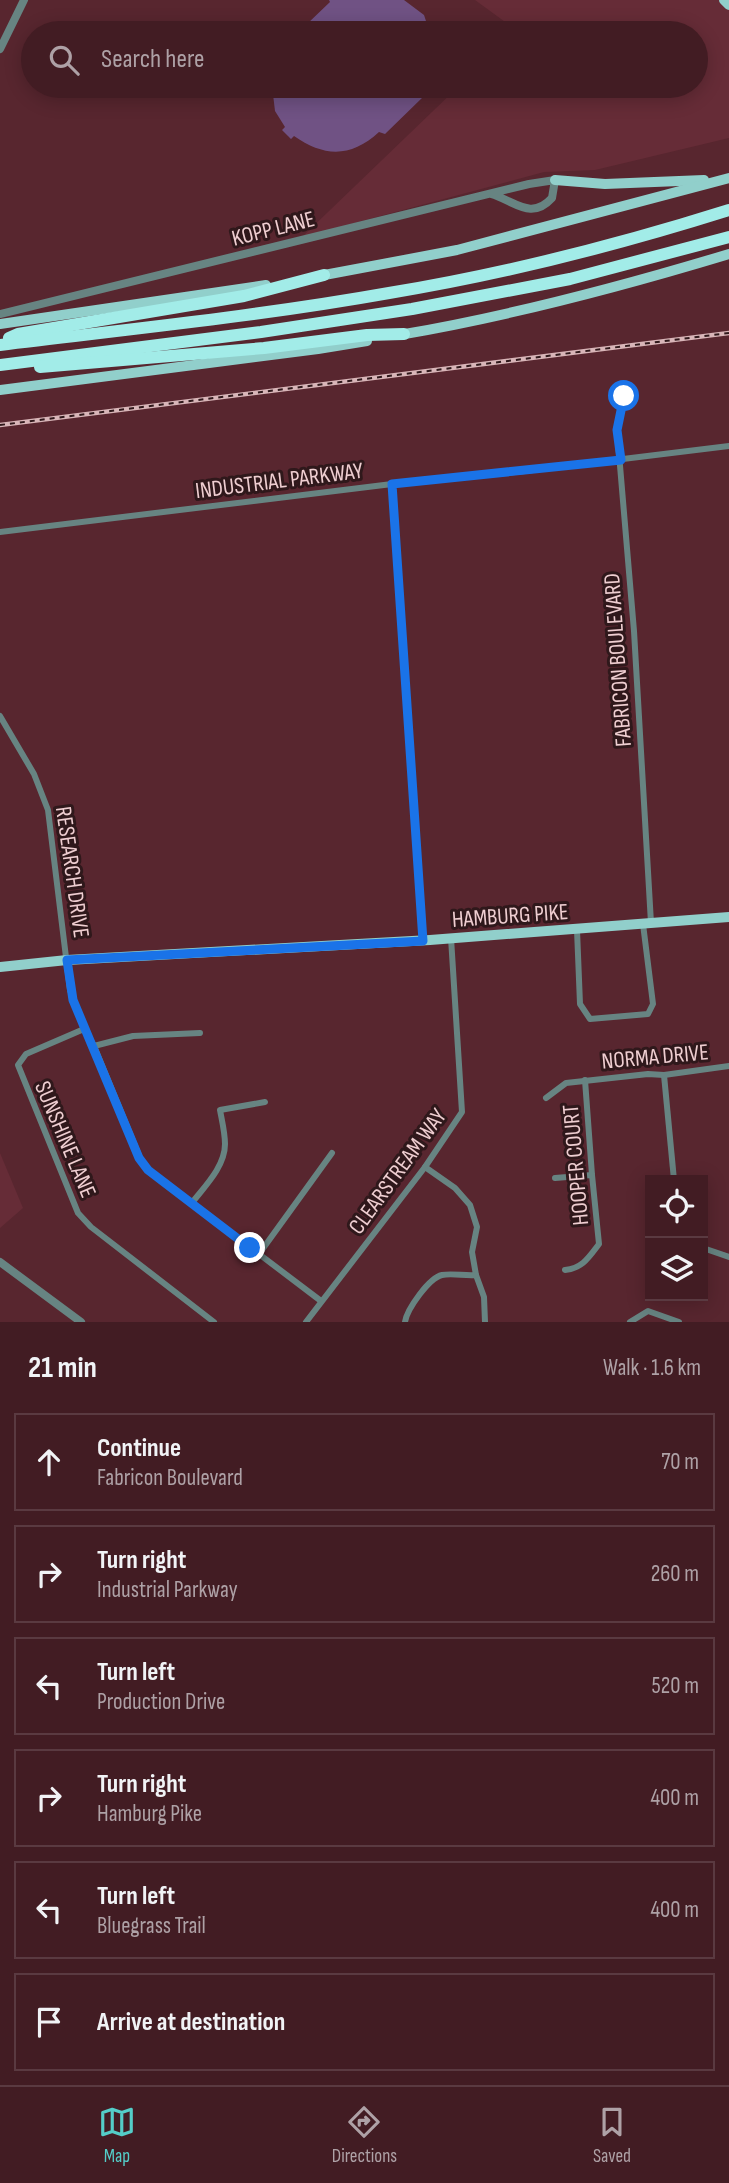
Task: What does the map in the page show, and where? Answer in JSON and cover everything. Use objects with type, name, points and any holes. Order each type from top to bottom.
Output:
[{"type":"highway","points":[[0,344],[248,314],[389,293],[526,265],[656,233],[729,210]]},
{"type":"highway","points":[[0,365],[261,332],[412,309],[569,279],[729,237]]},
{"type":"highway","points":[[0,344],[18,334],[244,296],[324,275]]},
{"type":"highway","points":[[20,362],[42,368],[264,348],[368,335],[404,334]]},
{"type":"main road","points":[[724,0],[729,5]]},
{"type":"main road","points":[[555,180],[605,184],[727,179]]},
{"type":"main road","points":[[0,324],[324,275],[457,250],[727,179]]},
{"type":"main road","points":[[0,390],[318,349],[473,322],[631,284],[729,254]]},
{"type":"main road","name":"HAMBURG PIKE","points":[[0,967],[67,960],[423,941],[729,918]]},
{"type":"street","points":[[0,48],[24,0]]},
{"type":"street","points":[[491,194],[524,209],[538,209],[552,198],[555,180]]},
{"type":"street","name":"KOPP LANE","points":[[0,314],[529,184],[555,180]]},
{"type":"street","name":"FABRICON BOULEVARD","points":[[578,930],[580,1004],[590,1019],[648,1014],[653,1004],[621,460],[617,430],[624,396]]},
{"type":"street","name":"INDUSTRIAL PARKWAY","points":[[0,533],[392,484],[729,446]]},
{"type":"street","points":[[392,484],[423,941]]},
{"type":"street","name":"RESEARCH DRIVE","points":[[0,716],[34,774],[48,810],[71,990],[84,1029],[94,1046],[139,1158],[148,1170],[191,1204],[321,1301]]},
{"type":"street","name":"CLEARSTREAM WAY","points":[[306,1322],[425,1167],[462,1112],[451,938]]},
{"type":"street","name":"SUNSHINE LANE","points":[[84,1029],[26,1054],[18,1065],[78,1213],[91,1227],[214,1322]]},
{"type":"street","points":[[94,1046],[133,1037],[200,1033]]},
{"type":"street","name":"NORMA DRIVE","points":[[546,1098],[566,1083],[648,1074],[664,1075],[729,1066]]},
{"type":"street","points":[[664,1075],[674,1175]]},
{"type":"street","name":"HOOPER COURT","points":[[565,1270],[575,1269],[585,1263],[599,1244],[585,1080]]},
{"type":"street","points":[[191,1204],[222,1159],[225,1147],[220,1110],[265,1102]]},
{"type":"street","points":[[259,1254],[332,1153]]},
{"type":"street","points":[[425,1167],[455,1188],[470,1205],[477,1227],[472,1252],[484,1297],[485,1322]]},
{"type":"street","points":[[555,1178],[592,1175]]},
{"type":"street","points":[[708,1250],[729,1257]]},
{"type":"street","points":[[0,1262],[81,1322]]},
{"type":"street","points":[[405,1322],[416,1299],[434,1278],[443,1275],[476,1275]]},
{"type":"street","points":[[630,1322],[648,1311],[679,1322]]},
{"type":"shaded area","points":[[329,0],[404,0],[424,15],[426,21],[310,21]]},
{"type":"shaded area","points":[[475,0],[729,0],[729,138],[595,170],[544,172],[302,237],[447,98],[708,98],[708,21],[504,21]]},
{"type":"shaded area","points":[[273,98],[422,98],[385,134],[379,132],[358,147],[337,152],[316,148],[294,136],[291,139],[282,130],[285,127],[275,111]]},
{"type":"shaded area","points":[[0,1153],[23,1208],[0,1228]]},
{"type":"railway","points":[[0,425],[729,333]]},
{"type":"route","points":[[250,1248],[148,1170],[139,1158],[73,1000],[67,960],[423,941],[392,484],[621,460],[617,430],[624,396]]}]
